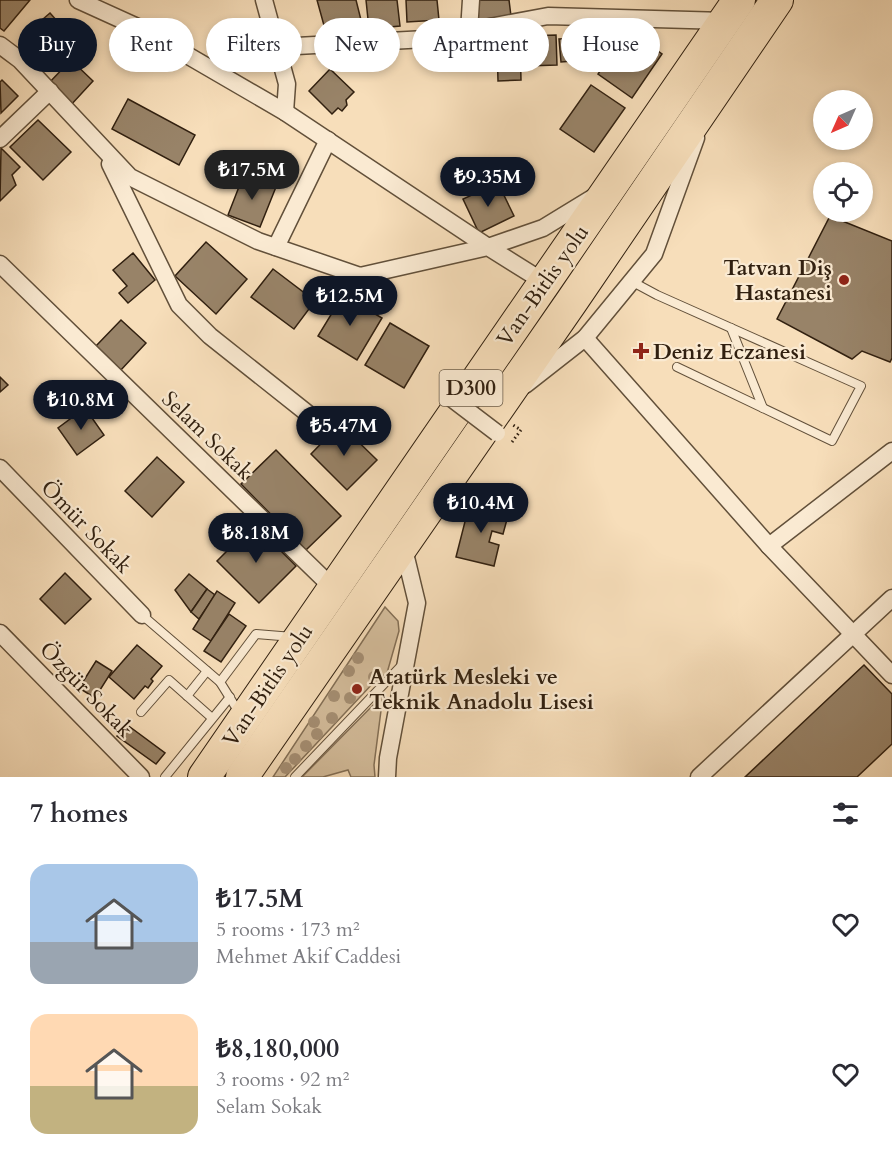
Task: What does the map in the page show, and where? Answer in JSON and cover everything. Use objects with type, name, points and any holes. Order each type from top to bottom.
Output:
[{"type":"highway","name":"Van-Bitlis yolu","points":[[248,767],[402,544],[499,419],[777,0]]},
{"type":"highway","name":"Van-Bitlis yolu","points":[[204,777],[237,709],[300,637],[732,10]]},
{"type":"street","points":[[78,0],[144,30],[285,112],[544,282]]},
{"type":"street","points":[[264,0],[269,18]]},
{"type":"street","points":[[470,18],[471,0]]},
{"type":"street","points":[[537,18],[732,10]]},
{"type":"street","points":[[302,46],[412,40]]},
{"type":"street","points":[[0,45],[20,60],[130,177],[258,241],[360,276],[488,247],[543,228],[610,186]]},
{"type":"street","points":[[284,72],[287,84],[285,112]]},
{"type":"street","points":[[0,139],[8,123],[50,92]]},
{"type":"street","points":[[447,395],[499,419],[585,338],[654,254],[710,98]]},
{"type":"street","points":[[276,247],[328,140]]},
{"type":"street","points":[[101,146],[179,305],[210,336],[312,417]]},
{"type":"street","name":"Selam Sokak","points":[[0,264],[333,588]]},
{"type":"street","points":[[585,338],[769,546],[892,675]]},
{"type":"street","points":[[769,546],[892,451]]},
{"type":"street","name":"Ömür Sokak","points":[[0,468],[142,615]]},
{"type":"street","points":[[387,777],[388,758],[417,603],[402,544]]},
{"type":"street","points":[[699,777],[892,598]]},
{"type":"street","name":"Özgür Sokak","points":[[0,633],[141,777]]},
{"type":"lane","points":[[632,281],[657,295],[861,386],[832,441],[677,367]]},
{"type":"lane","points":[[731,328],[764,408]]},
{"type":"lane","points":[[142,615],[220,682],[237,709],[212,718],[165,777]]},
{"type":"lane","points":[[220,682],[256,634],[300,637]]},
{"type":"lane","points":[[296,777],[406,661]]},
{"type":"lane","points":[[187,696],[207,671]]},
{"type":"lane","points":[[141,712],[169,680],[212,718]]},
{"type":"shaded area","points":[[385,607],[398,621],[399,631],[387,673],[375,681],[285,777],[273,777]]},
{"type":"shaded area","points":[[383,695],[374,765],[375,777],[351,777],[348,770],[323,777],[302,777]]},
{"type":"building","points":[[0,0],[30,0],[4,31],[0,28]]},
{"type":"building","points":[[317,0],[356,0],[360,18],[322,18]]},
{"type":"building","points":[[366,0],[397,0],[399,18],[368,18]]},
{"type":"building","points":[[406,0],[437,0],[439,18],[412,18],[412,22],[407,22]]},
{"type":"building","points":[[475,0],[509,0],[511,16],[477,18]]},
{"type":"building","points":[[50,13],[54,18],[44,18]]},
{"type":"building","points":[[549,35],[556,35],[557,65],[549,65]]},
{"type":"building","points":[[559,39],[561,39],[561,62]]},
{"type":"building","points":[[59,72],[84,72],[93,81],[70,106],[47,85]]},
{"type":"building","points":[[327,72],[333,72],[354,92],[346,100],[347,105],[342,111],[338,108],[332,114],[309,91]]},
{"type":"building","points":[[498,72],[521,72],[521,80],[498,81]]},
{"type":"building","points":[[599,72],[650,72],[632,98],[598,74]]},
{"type":"building","points":[[2,80],[18,96],[1,113],[0,82]]},
{"type":"building","points":[[591,85],[625,108],[594,152],[560,129]]},
{"type":"building","points":[[128,99],[195,135],[179,165],[112,129]]},
{"type":"building","points":[[38,120],[71,152],[43,180],[10,147]]},
{"type":"building","points":[[1,148],[20,167],[12,175],[16,185],[0,201]]},
{"type":"building","points":[[244,174],[276,187],[260,227],[228,215]]},
{"type":"building","points":[[498,183],[514,216],[479,233],[463,199]]},
{"type":"building","name":"Tatvan Diş Hastanesi","points":[[827,222],[845,222],[892,241],[892,358],[890,362],[862,351],[852,359],[777,319]]},
{"type":"building","points":[[206,242],[247,279],[216,314],[175,276]]},
{"type":"building","points":[[133,253],[155,280],[128,303],[119,293],[127,286],[113,270]]},
{"type":"building","points":[[273,269],[315,301],[294,329],[251,297]]},
{"type":"building","points":[[343,295],[382,318],[357,360],[318,336]]},
{"type":"building","points":[[121,320],[146,343],[120,371],[95,347]]},
{"type":"building","points":[[390,323],[429,346],[404,388],[365,365]]},
{"type":"building","points":[[0,377],[8,385],[0,392]]},
{"type":"building","points":[[85,408],[104,435],[77,455],[58,428]]},
{"type":"building","points":[[340,424],[377,460],[347,490],[311,454]]},
{"type":"building","points":[[276,450],[341,516],[306,550],[241,484]]},
{"type":"building","points":[[157,457],[184,482],[152,517],[125,491]]},
{"type":"building","points":[[470,502],[509,512],[503,534],[492,531],[489,542],[499,545],[494,566],[456,557]]},
{"type":"building","points":[[254,524],[296,566],[259,603],[217,561]]},
{"type":"building","points":[[65,573],[91,599],[65,624],[40,599]]},
{"type":"building","points":[[189,574],[207,589],[191,612],[175,590]]},
{"type":"building","points":[[207,589],[215,595],[199,619],[191,612]]},
{"type":"building","points":[[217,591],[235,603],[211,641],[193,629]]},
{"type":"building","points":[[229,614],[246,626],[221,662],[204,651]]},
{"type":"building","points":[[137,645],[162,666],[151,679],[153,681],[148,688],[145,686],[134,699],[109,677]]},
{"type":"building","points":[[96,661],[112,671],[95,698],[79,688]]},
{"type":"building","points":[[864,665],[892,694],[892,744],[857,777],[745,777]]},
{"type":"building","points":[[126,724],[165,753],[156,764],[117,736]]},
{"type":"place","name":"Tatvan Diş Hastanesi","points":[[844,280]]},
{"type":"place","name":"Deniz Eczanesi","points":[[641,351]]},
{"type":"place","name":"Atatürk Mesleki ve Teknik Anadolu Lisesi","points":[[357,689]]}]
